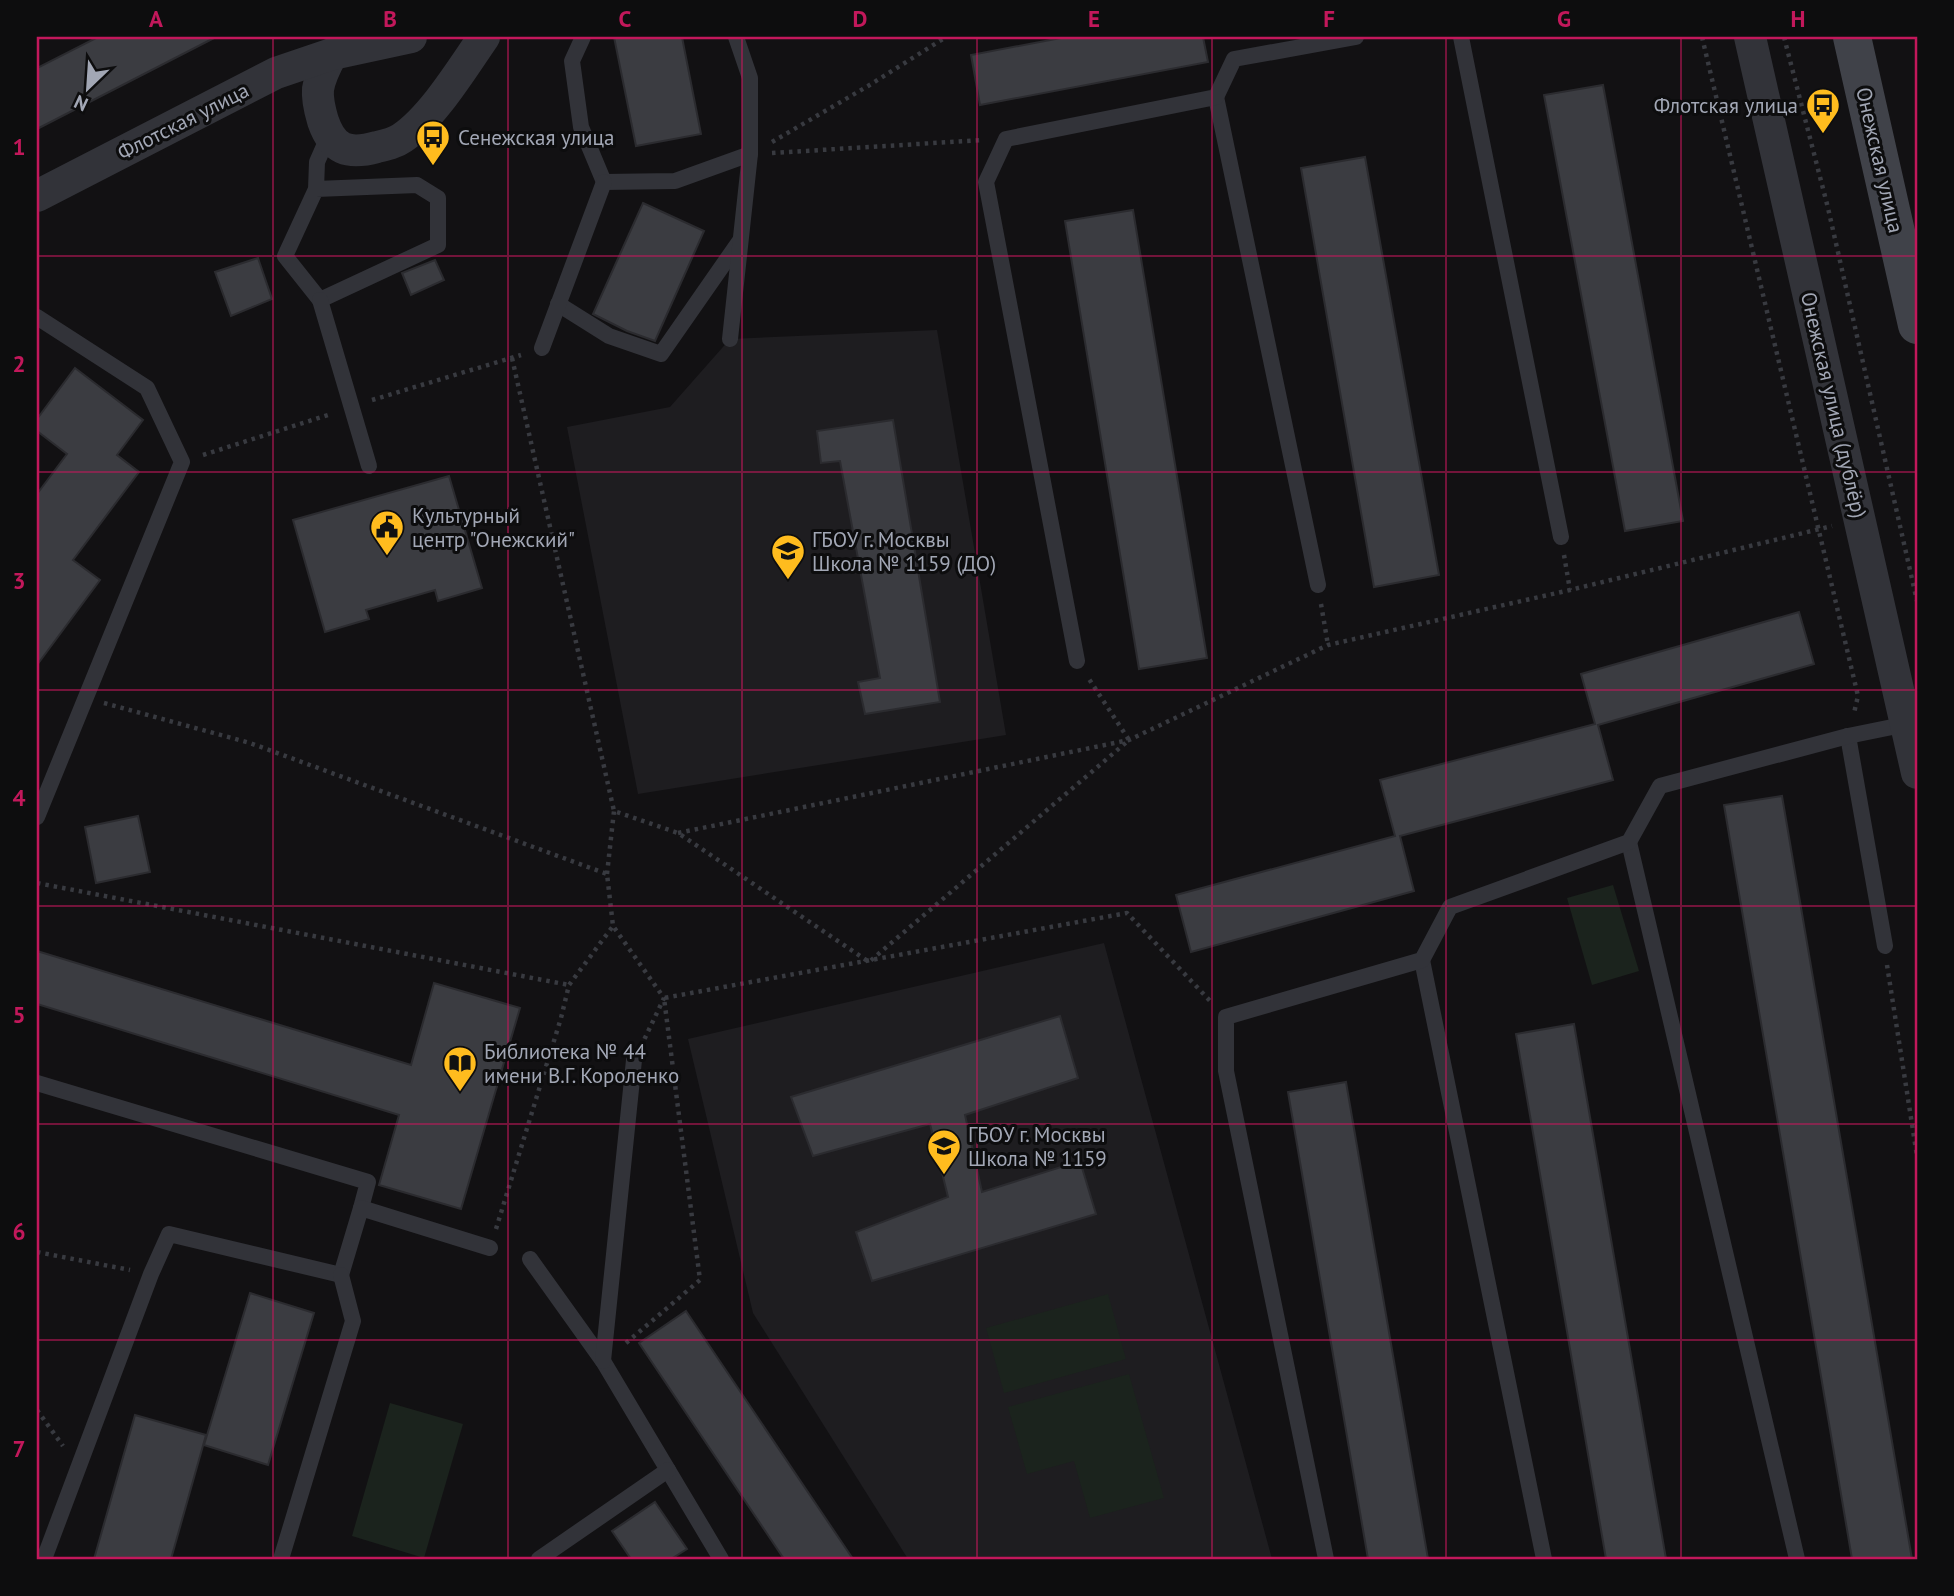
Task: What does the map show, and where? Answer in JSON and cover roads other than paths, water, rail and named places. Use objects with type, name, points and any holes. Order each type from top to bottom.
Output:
[{"type":"main road","name":"Онежская улица","points":[[1852,37],[1917,325]]},
{"type":"street","name":"Флотская улица","points":[[37,196],[328,45],[411,37]]},
{"type":"street","points":[[328,45],[318,90],[319,108],[328,137],[337,146],[350,151],[362,151],[391,144],[403,137],[442,95],[484,37]]},
{"type":"street","name":"Онежская улица (дублёр)","points":[[1750,37],[1917,773]]},
{"type":"lane","points":[[542,348],[604,182],[581,127],[572,61],[583,37]]},
{"type":"lane","points":[[730,339],[750,154],[750,78],[736,37]]},
{"type":"lane","points":[[1318,584],[1216,97],[1234,59],[1356,37]]},
{"type":"lane","points":[[1461,37],[1561,537]]},
{"type":"lane","points":[[1076,661],[986,182],[1006,139],[1216,97]]},
{"type":"lane","points":[[328,137],[317,162],[316,189],[285,256],[320,300],[369,466]]},
{"type":"lane","points":[[604,182],[675,181],[750,154]]},
{"type":"lane","points":[[316,189],[417,185],[438,198],[438,245],[320,300]]},
{"type":"lane","points":[[558,304],[609,336],[661,354],[741,240]]},
{"type":"lane","points":[[37,317],[147,388],[182,462],[37,817]]},
{"type":"lane","points":[[1544,1559],[1422,960],[1450,907],[1629,842],[1660,786],[1848,736],[1907,724]]},
{"type":"lane","points":[[1848,736],[1885,946]]},
{"type":"lane","points":[[1629,842],[1797,1559]]},
{"type":"lane","points":[[1326,1559],[1226,1071],[1226,1017],[1422,960]]},
{"type":"lane","points":[[603,1362],[634,1060]]},
{"type":"lane","points":[[37,1083],[368,1182],[341,1275],[353,1321],[281,1559]]},
{"type":"lane","points":[[361,1208],[490,1248]]},
{"type":"lane","points":[[44,1559],[169,1234],[341,1275]]},
{"type":"lane","points":[[530,1259],[603,1362],[721,1559]]},
{"type":"lane","points":[[539,1559],[668,1470]]},
{"type":"place","name":"Флотская улица","points":[[1823,135]]},
{"type":"place","name":"Сенежская улица","points":[[433,167]]},
{"type":"place","name":"Культурный центр \"Онежский\"","points":[[387,557]]},
{"type":"place","name":"ГБОУ г. Москвы Школа № 1159 (ДО)","points":[[788,581]]},
{"type":"place","name":"Библиотека № 44 имени В.Г. Короленко","points":[[460,1093]]},
{"type":"place","name":"ГБОУ г. Москвы Школа № 1159","points":[[944,1176]]}]
